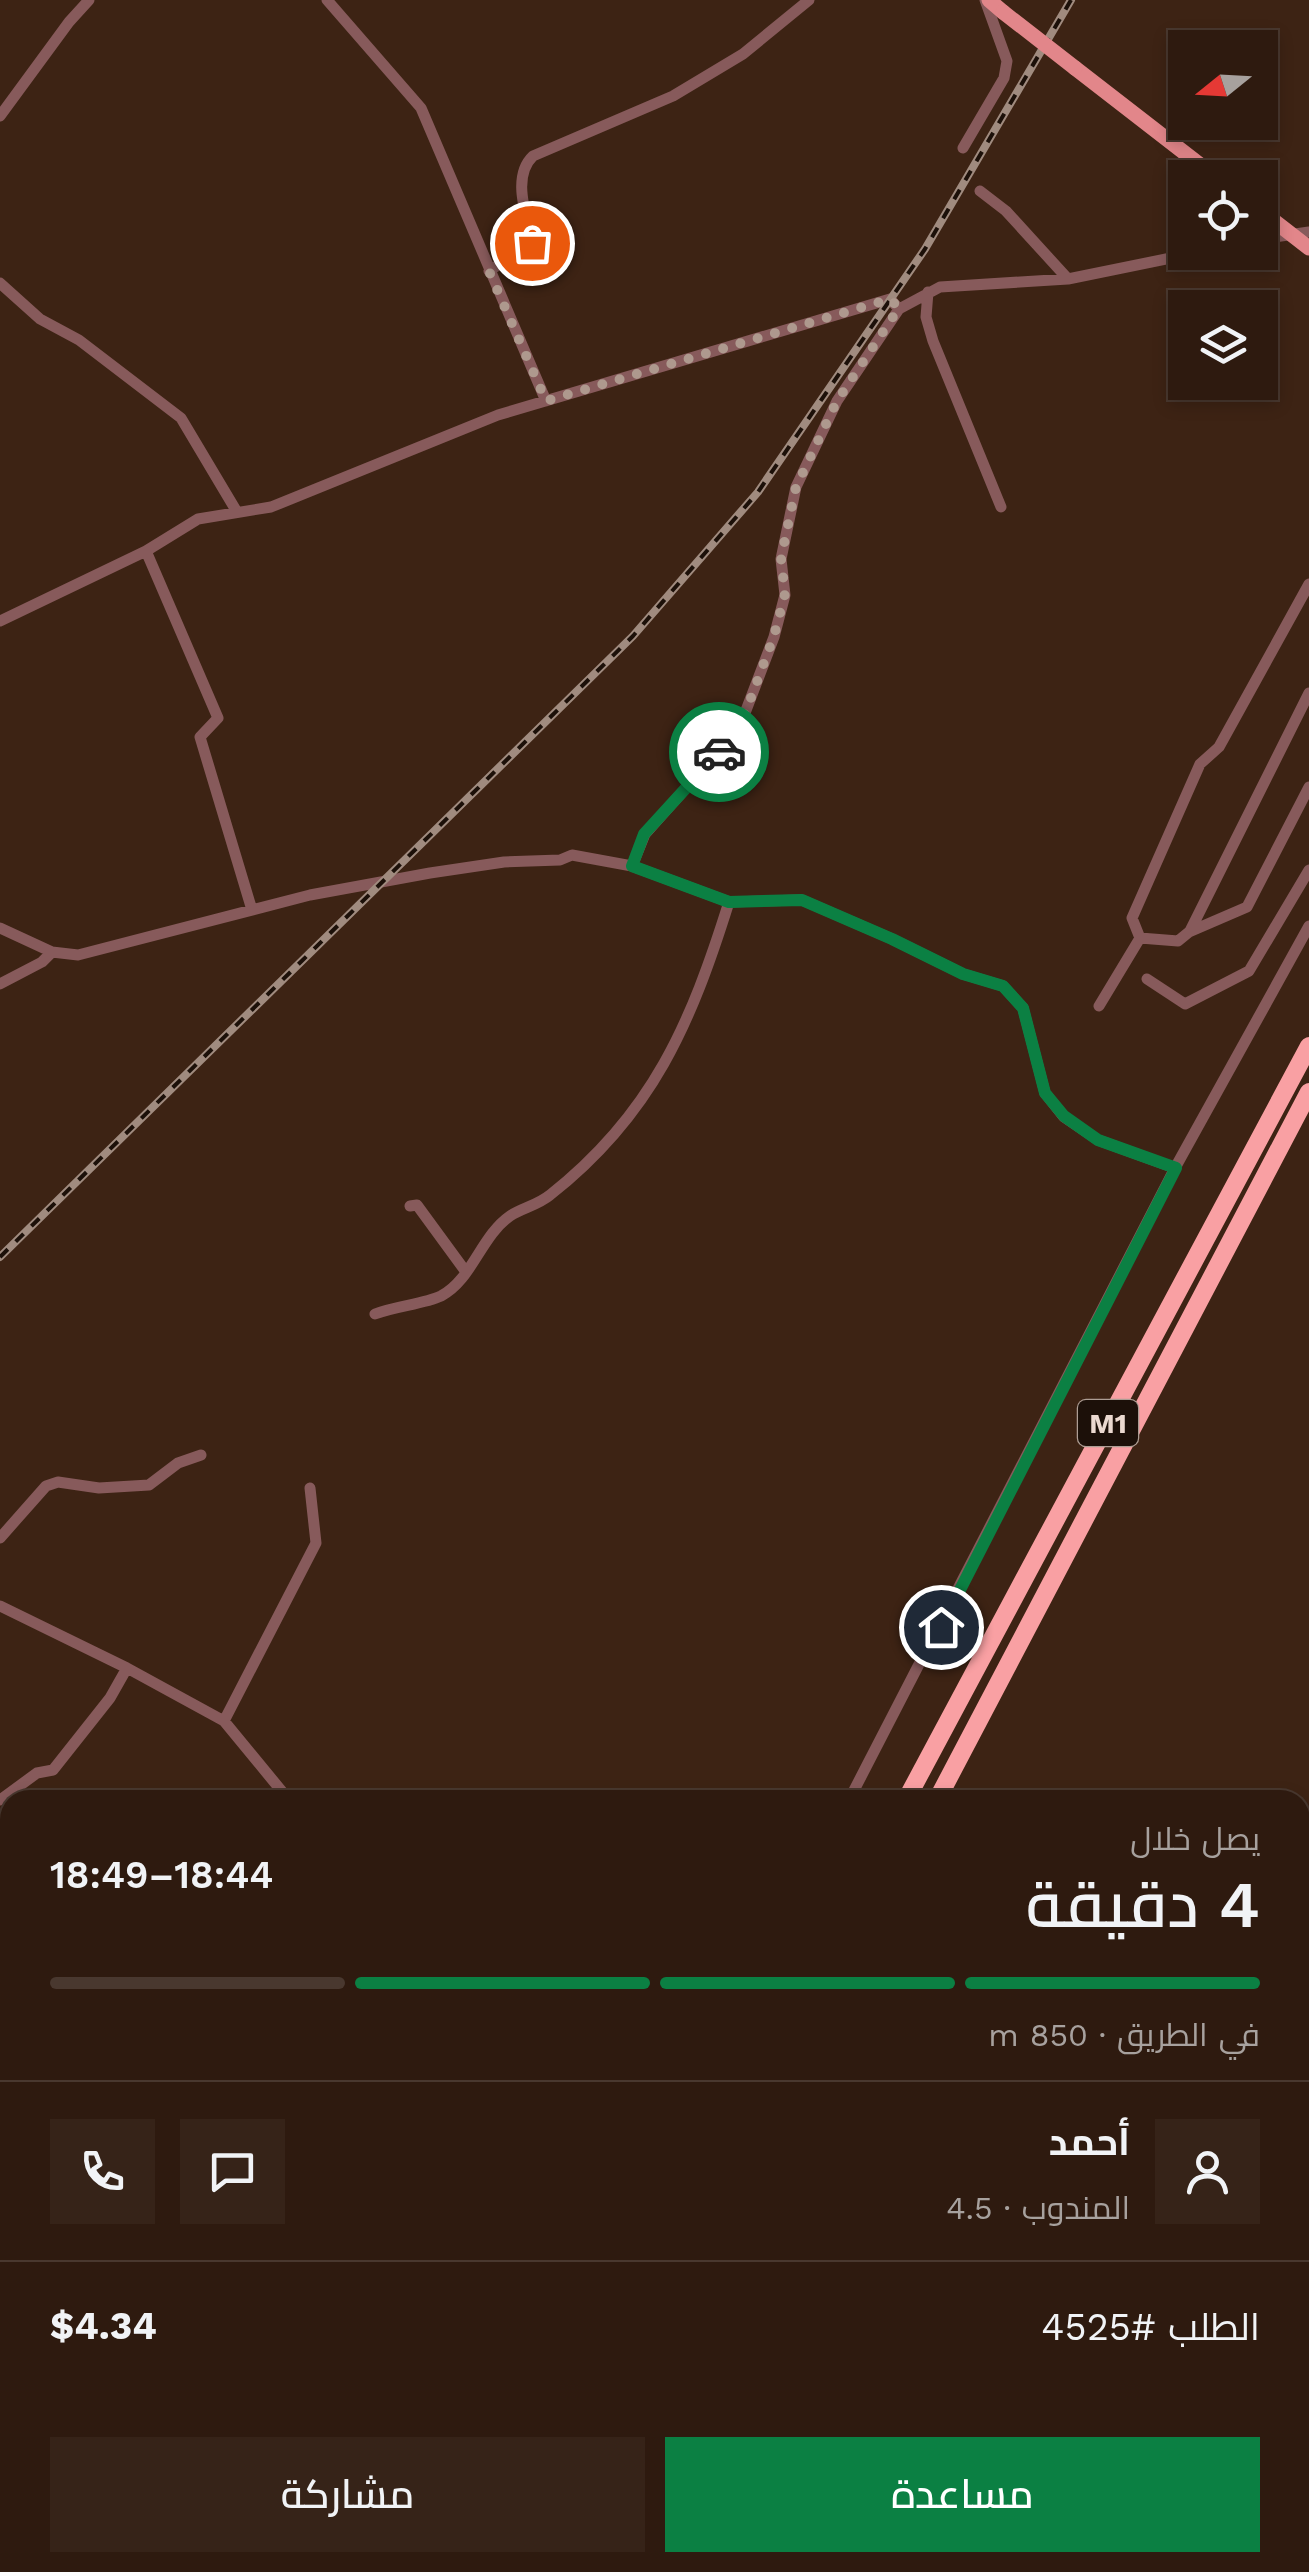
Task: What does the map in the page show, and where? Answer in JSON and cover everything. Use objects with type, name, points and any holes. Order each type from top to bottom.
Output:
[{"type":"highway","name":"M1","points":[[911,1790],[1309,1046]]},
{"type":"highway","name":"M1","points":[[942,1790],[1309,1092]]},
{"type":"main road","points":[[987,0],[1194,160]]},
{"type":"main road","points":[[1278,224],[1309,248]]},
{"type":"street","points":[[0,116],[89,0]]},
{"type":"street","points":[[327,0],[421,108],[546,401]]},
{"type":"street","points":[[489,271],[532,243],[521,178],[524,165],[533,156],[674,96],[743,54],[810,0]]},
{"type":"street","points":[[963,148],[1004,78],[1007,61],[987,0]]},
{"type":"street","points":[[980,191],[1006,211],[1068,279]]},
{"type":"street","points":[[1278,235],[1309,232]]},
{"type":"street","points":[[632,866],[644,834],[707,766],[745,714],[785,594],[781,558],[796,487],[837,401],[899,308],[940,287],[1068,279],[1168,259]]},
{"type":"street","points":[[0,284],[40,319],[78,340],[181,418],[236,512]]},
{"type":"street","points":[[928,292],[926,316],[933,341],[1002,508]]},
{"type":"street","points":[[0,621],[146,551],[198,519],[271,508],[498,415],[890,299],[899,308]]},
{"type":"street","points":[[146,551],[218,718],[200,737],[252,910]]},
{"type":"street","points":[[1140,938],[1132,918],[1200,764],[1219,747],[1309,584]]},
{"type":"street","points":[[1190,932],[1309,693]]},
{"type":"street","points":[[1140,938],[1178,941],[1247,907],[1309,787]]},
{"type":"street","points":[[0,928],[52,952],[78,955],[310,896],[504,862],[560,860],[572,855],[632,866],[729,902],[802,900],[963,974],[1003,986],[1023,1008],[1045,1093],[1064,1116],[1098,1140],[1176,1168]]},
{"type":"street","points":[[1147,978],[1185,1004],[1249,971],[1309,870]]},
{"type":"street","points":[[375,1314],[444,1295],[509,1216],[548,1198],[630,1117],[670,1058],[714,951],[729,902]]},
{"type":"street","points":[[855,1790],[1176,1168],[1309,926]]},
{"type":"street","points":[[1099,1006],[1140,938]]},
{"type":"street","points":[[0,984],[42,962],[52,952]]},
{"type":"street","points":[[410,1206],[418,1205],[466,1272]]},
{"type":"street","points":[[0,1538],[46,1486],[58,1482],[99,1488],[149,1484],[178,1463],[201,1455]]},
{"type":"street","points":[[224,1722],[316,1543],[310,1488]]},
{"type":"street","points":[[0,1606],[127,1668],[224,1722],[281,1790]]},
{"type":"street","points":[[14,1790],[37,1773],[53,1770],[110,1698],[127,1668]]},
{"type":"railway","points":[[0,1257],[633,636],[758,492],[925,249],[1071,0]]},
{"type":"way so far","points":[[532,243],[489,271],[546,401],[890,299],[899,308],[837,401],[810,452],[796,487],[781,558],[785,594],[774,636],[745,714],[719,752]]},
{"type":"route","points":[[719,752],[644,834],[632,866],[729,902],[802,900],[963,974],[1003,986],[1023,1008],[1045,1093],[1064,1116],[1098,1140],[1176,1168],[941,1627]]}]
